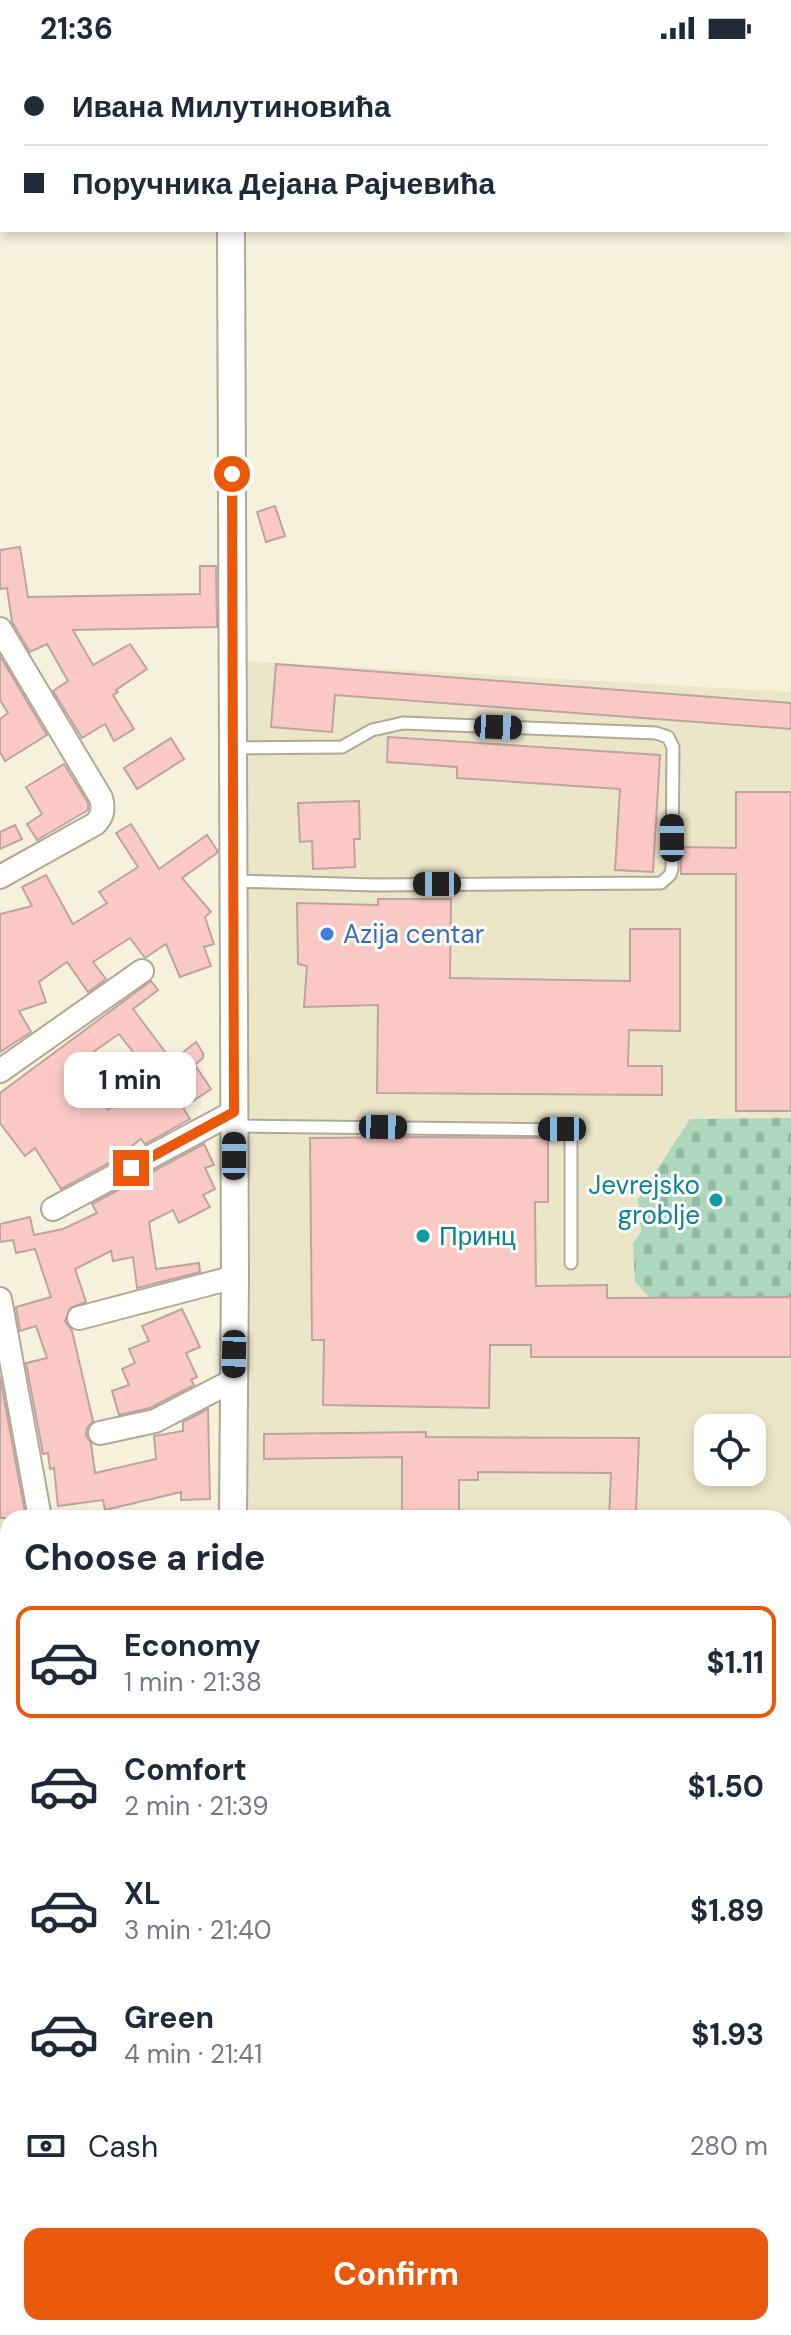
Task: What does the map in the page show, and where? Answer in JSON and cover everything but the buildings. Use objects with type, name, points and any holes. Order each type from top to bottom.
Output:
[{"type":"street","points":[[231,232],[233,1510]]},
{"type":"street","points":[[0,629],[103,805],[100,819],[95,824],[0,877]]},
{"type":"street","points":[[0,1071],[142,971]]},
{"type":"street","points":[[53,1209],[234,1119]]},
{"type":"street","points":[[79,1318],[235,1277]]},
{"type":"street","points":[[0,1299],[39,1510]]},
{"type":"street","points":[[100,1433],[155,1421],[234,1380]]},
{"type":"lane","points":[[233,748],[342,747],[372,730],[403,723],[656,733],[668,737],[673,747],[672,869],[666,881],[661,883],[375,885],[233,881]]},
{"type":"lane","points":[[234,1119],[565,1130],[571,1138],[571,1263]]},
{"type":"shaded area","points":[[227,660],[791,692],[791,1118],[690,1120],[638,1199],[641,1232],[791,1297],[791,1510],[217,1510]]},
{"type":"shaded area","points":[[0,1354],[29,1510],[0,1510]]},
{"type":"green space","points":[[791,1118],[791,1297],[649,1297],[635,1282],[633,1243],[641,1232],[638,1199],[690,1119]]},
{"type":"place","name":"Azija centar","points":[[327,934]]},
{"type":"place","name":"Jevrejsko groblje","points":[[716,1200]]},
{"type":"place","name":"Принц","points":[[423,1236]]},
{"type":"route","points":[[131,1168],[234,1112],[232,474]]}]
